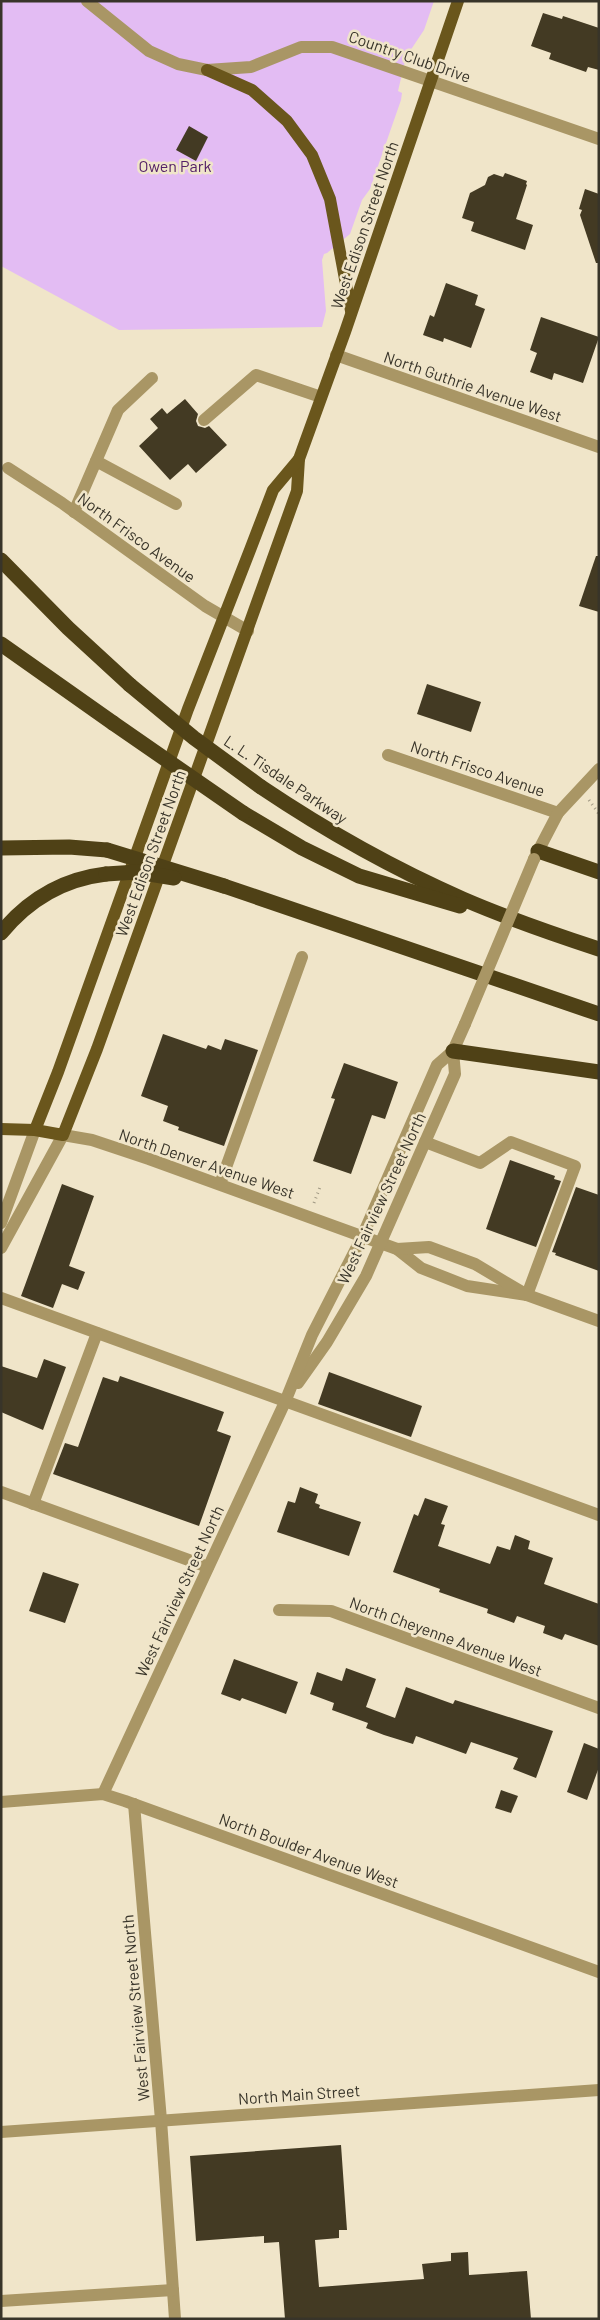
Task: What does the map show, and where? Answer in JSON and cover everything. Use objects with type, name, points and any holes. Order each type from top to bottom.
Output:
[{"type":"highway","name":"L. L. Tisdale Parkway","points":[[2,560],[68,628],[130,685],[194,738],[260,787],[310,820],[396,867],[464,900],[599,949]]},
{"type":"highway","points":[[1,644],[243,813],[302,848],[359,876],[538,928]]},
{"type":"highway","points":[[1,848],[69,846],[107,850],[224,886],[599,1014]]},
{"type":"highway","points":[[536,855],[599,872]]},
{"type":"highway","points":[[1,933],[12,919],[51,890],[88,876],[137,872],[224,886]]},
{"type":"highway","points":[[453,1050],[599,1072]]},
{"type":"main road","name":"West Edison Street North","points":[[63,1135],[97,1049],[297,492],[299,459],[458,1]]},
{"type":"main road","points":[[207,70],[252,90],[287,120],[312,155],[330,199],[351,312]]},
{"type":"main road","name":"West Edison Street North","points":[[35,1130],[58,1072],[223,618],[274,490],[299,459]]},
{"type":"main road","name":"North Denver Avenue West","points":[[1,1129],[35,1130],[63,1135]]},
{"type":"street","name":"Country Club Drive","points":[[87,1],[149,52],[178,64],[207,70],[251,68],[301,47],[332,47],[599,139]]},
{"type":"street","name":"North Guthrie Avenue West","points":[[336,356],[599,447]]},
{"type":"street","points":[[204,420],[256,375],[321,397]]},
{"type":"street","points":[[74,512],[118,410],[152,378]]},
{"type":"street","points":[[96,461],[176,504]]},
{"type":"street","name":"North Frisco Avenue","points":[[8,468],[74,512],[223,618],[248,631]]},
{"type":"street","name":"North Frisco Avenue","points":[[388,755],[558,812]]},
{"type":"street","name":"West Fairview Street North","points":[[103,1794],[285,1402],[312,1335],[362,1237],[437,1065],[453,1050],[536,855],[558,812],[599,769]]},
{"type":"street","points":[[220,1184],[302,957]]},
{"type":"street","name":"West Fairview Street North","points":[[285,1402],[327,1342],[366,1276],[455,1074],[453,1050]]},
{"type":"street","name":"West Edison Street North","points":[[1,1223],[35,1130]]},
{"type":"street","name":"West Edison Street North","points":[[1,1248],[63,1135]]},
{"type":"street","name":"North Denver Avenue West","points":[[63,1135],[92,1140],[220,1184],[397,1249],[429,1247],[475,1264],[527,1295],[599,1321]]},
{"type":"street","points":[[425,1142],[480,1163],[511,1142],[575,1166],[527,1295]]},
{"type":"street","name":"North Denver Avenue West","points":[[397,1249],[421,1268],[467,1286],[527,1295]]},
{"type":"street","points":[[1,1298],[599,1515]]},
{"type":"street","points":[[33,1504],[96,1333]]},
{"type":"street","points":[[1,1492],[208,1567]]},
{"type":"street","name":"North Cheyenne Avenue West","points":[[279,1610],[331,1611],[599,1708]]},
{"type":"street","name":"North Boulder Avenue West","points":[[1,1802],[103,1794],[599,1972]]},
{"type":"street","name":"West Fairview Street North","points":[[134,1804],[161,2120],[174,2319]]},
{"type":"street","name":"North Main Street","points":[[1,2132],[599,2090]]},
{"type":"street","points":[[1,2301],[173,2290]]},
{"type":"green space","name":"Owen Park","points":[[1,1],[434,1],[424,30],[406,57],[398,91],[402,93],[401,100],[370,189],[362,200],[350,234],[324,254],[322,260],[326,311],[322,327],[119,330],[1,266]]},
{"type":"building","points":[[543,13],[562,19],[563,16],[599,28],[599,70],[588,67],[586,72],[549,59],[551,53],[531,46]]},
{"type":"building","points":[[189,126],[208,137],[196,161],[176,150]]},
{"type":"building","points":[[505,173],[527,181],[516,219],[533,225],[525,250],[471,231],[474,222],[462,218],[470,193],[485,185],[488,177],[494,174],[503,177]]},
{"type":"building","points":[[585,189],[599,194],[599,263],[596,263],[580,215],[582,210],[579,209]]},
{"type":"building","points":[[446,283],[478,295],[475,305],[485,309],[471,348],[444,338],[443,342],[423,335],[430,315],[434,317]]},
{"type":"building","points":[[541,317],[599,337],[583,383],[554,373],[552,380],[530,372],[537,353],[530,350]]},
{"type":"building","points":[[185,399],[198,414],[196,421],[198,426],[205,428],[209,426],[227,445],[196,473],[188,464],[170,480],[139,446],[158,428],[150,419],[162,408],[167,414]]},
{"type":"building","points":[[596,556],[599,556],[599,612],[579,606]]},
{"type":"building","points":[[427,684],[481,702],[471,732],[417,714]]},
{"type":"building","points":[[163,1034],[206,1049],[208,1045],[221,1050],[225,1039],[258,1050],[224,1146],[178,1130],[179,1127],[163,1121],[168,1106],[141,1096]]},
{"type":"building","points":[[344,1063],[398,1082],[385,1119],[372,1115],[351,1174],[313,1161],[335,1099],[331,1098]]},
{"type":"building","points":[[510,1160],[555,1176],[554,1179],[561,1181],[536,1247],[486,1229]]},
{"type":"building","points":[[62,1184],[94,1196],[69,1266],[85,1272],[78,1290],[62,1284],[53,1308],[21,1296]]},
{"type":"building","points":[[576,1187],[599,1195],[599,1271],[555,1255],[556,1253],[552,1252]]},
{"type":"building","points":[[44,1359],[66,1367],[43,1430],[1,1412],[1,1366],[37,1378]]},
{"type":"building","points":[[329,1372],[422,1406],[411,1437],[318,1404]]},
{"type":"building","points":[[120,1376],[224,1412],[217,1431],[231,1436],[199,1526],[53,1474],[65,1443],[78,1447],[103,1377],[118,1382]]},
{"type":"building","points":[[300,1487],[318,1494],[315,1503],[320,1505],[319,1508],[361,1522],[349,1556],[277,1532],[288,1501],[295,1503]]},
{"type":"building","points":[[425,1498],[448,1506],[441,1524],[445,1525],[438,1546],[490,1564],[497,1546],[510,1550],[515,1535],[530,1541],[528,1549],[553,1558],[544,1584],[599,1604],[599,1646],[565,1634],[562,1640],[543,1633],[545,1626],[517,1616],[514,1623],[487,1613],[488,1609],[439,1592],[440,1589],[393,1572],[414,1514],[418,1516]]},
{"type":"building","points":[[43,1572],[79,1584],[65,1623],[29,1611]]},
{"type":"building","points":[[234,1659],[298,1682],[286,1714],[242,1698],[240,1701],[221,1694]]},
{"type":"building","points":[[346,1668],[376,1679],[366,1707],[395,1718],[406,1687],[453,1704],[455,1700],[553,1731],[536,1778],[513,1769],[518,1758],[471,1742],[466,1754],[416,1736],[413,1744],[384,1735],[366,1728],[368,1723],[332,1710],[334,1703],[310,1694],[317,1672],[342,1681]]},
{"type":"building","points":[[584,1743],[599,1749],[599,1767],[587,1800],[567,1792]]},
{"type":"building","points":[[501,1790],[518,1796],[511,1813],[495,1808]]},
{"type":"building","points":[[341,2145],[347,2230],[339,2230],[339,2238],[315,2240],[319,2287],[424,2279],[422,2264],[451,2261],[451,2253],[468,2252],[469,2275],[527,2271],[531,2319],[285,2319],[279,2242],[264,2243],[264,2236],[196,2241],[190,2156]]}]
